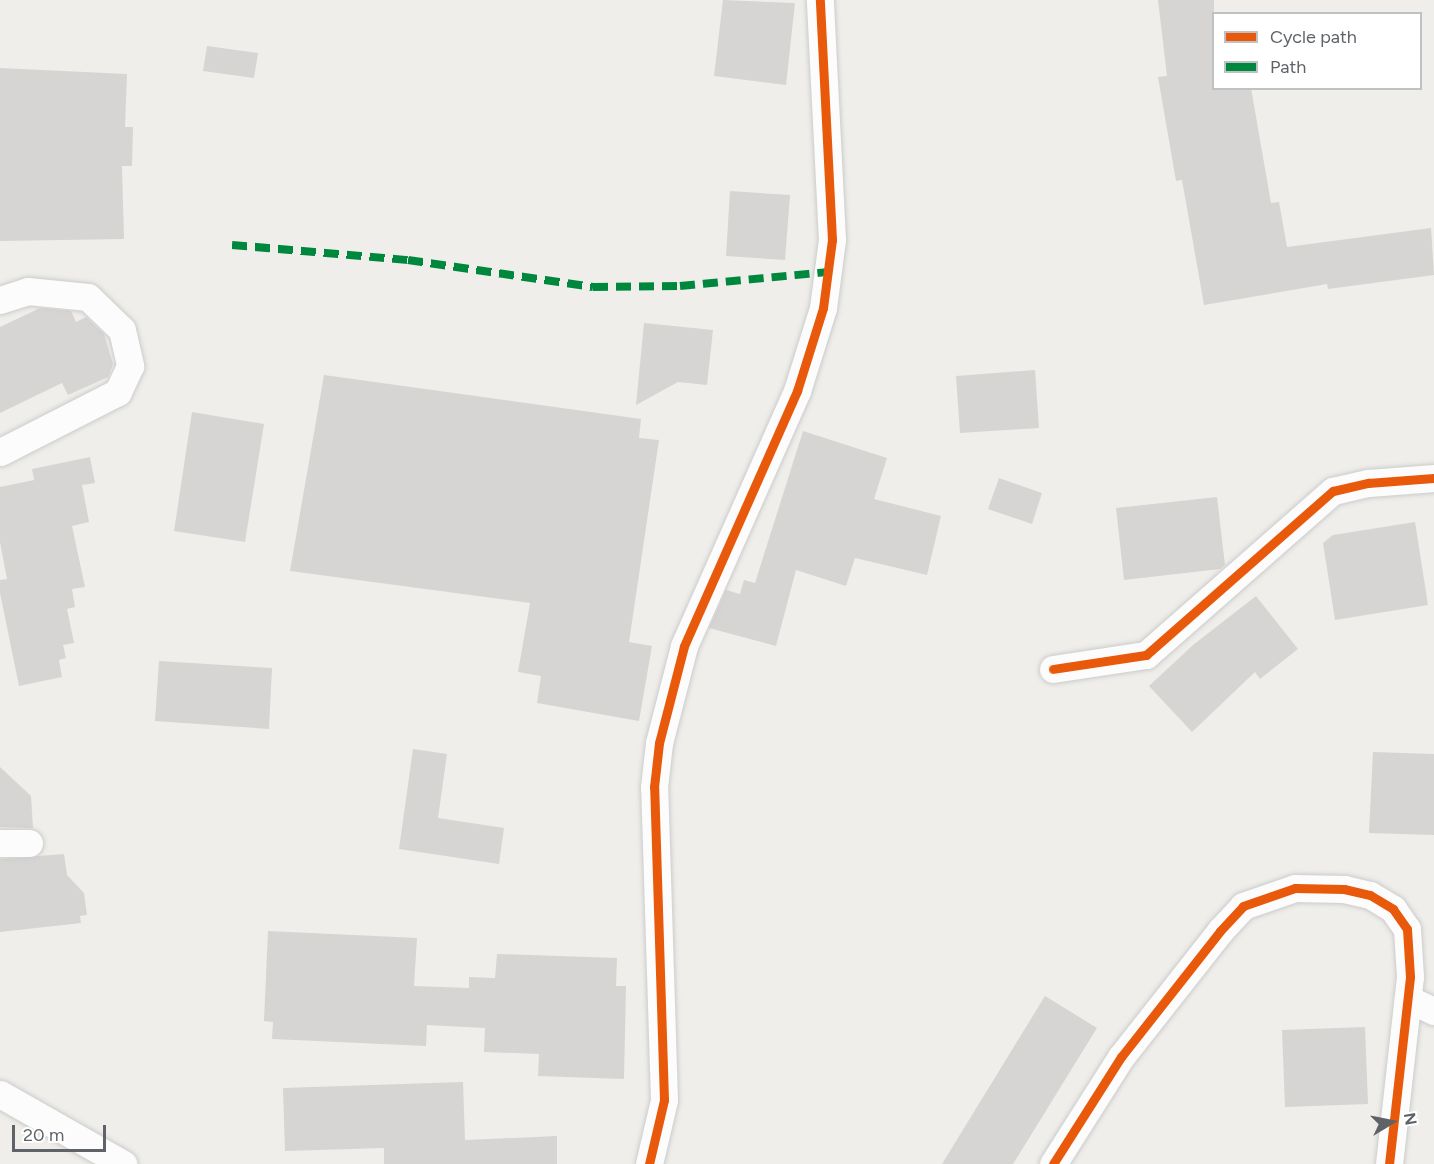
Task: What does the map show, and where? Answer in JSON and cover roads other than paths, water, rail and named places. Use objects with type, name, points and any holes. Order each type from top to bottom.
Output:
[{"type":"street","points":[[649,1164],[664,1100],[654,787],[659,743],[684,646],[797,391],[823,308],[832,240],[820,0]]},
{"type":"street","points":[[0,300],[28,291],[88,297],[122,330],[130,366],[118,392],[0,452]]},
{"type":"street","points":[[1053,669],[1146,655],[1333,491],[1369,483],[1434,478]]},
{"type":"street","points":[[0,843],[29,843]]},
{"type":"street","points":[[1053,1164],[1156,1009],[1243,906],[1295,888],[1344,889],[1370,896],[1393,909],[1407,929],[1422,959],[1408,999],[1389,1164]]},
{"type":"street","points":[[1408,999],[1434,1011]]},
{"type":"street","points":[[0,1094],[123,1164]]}]
